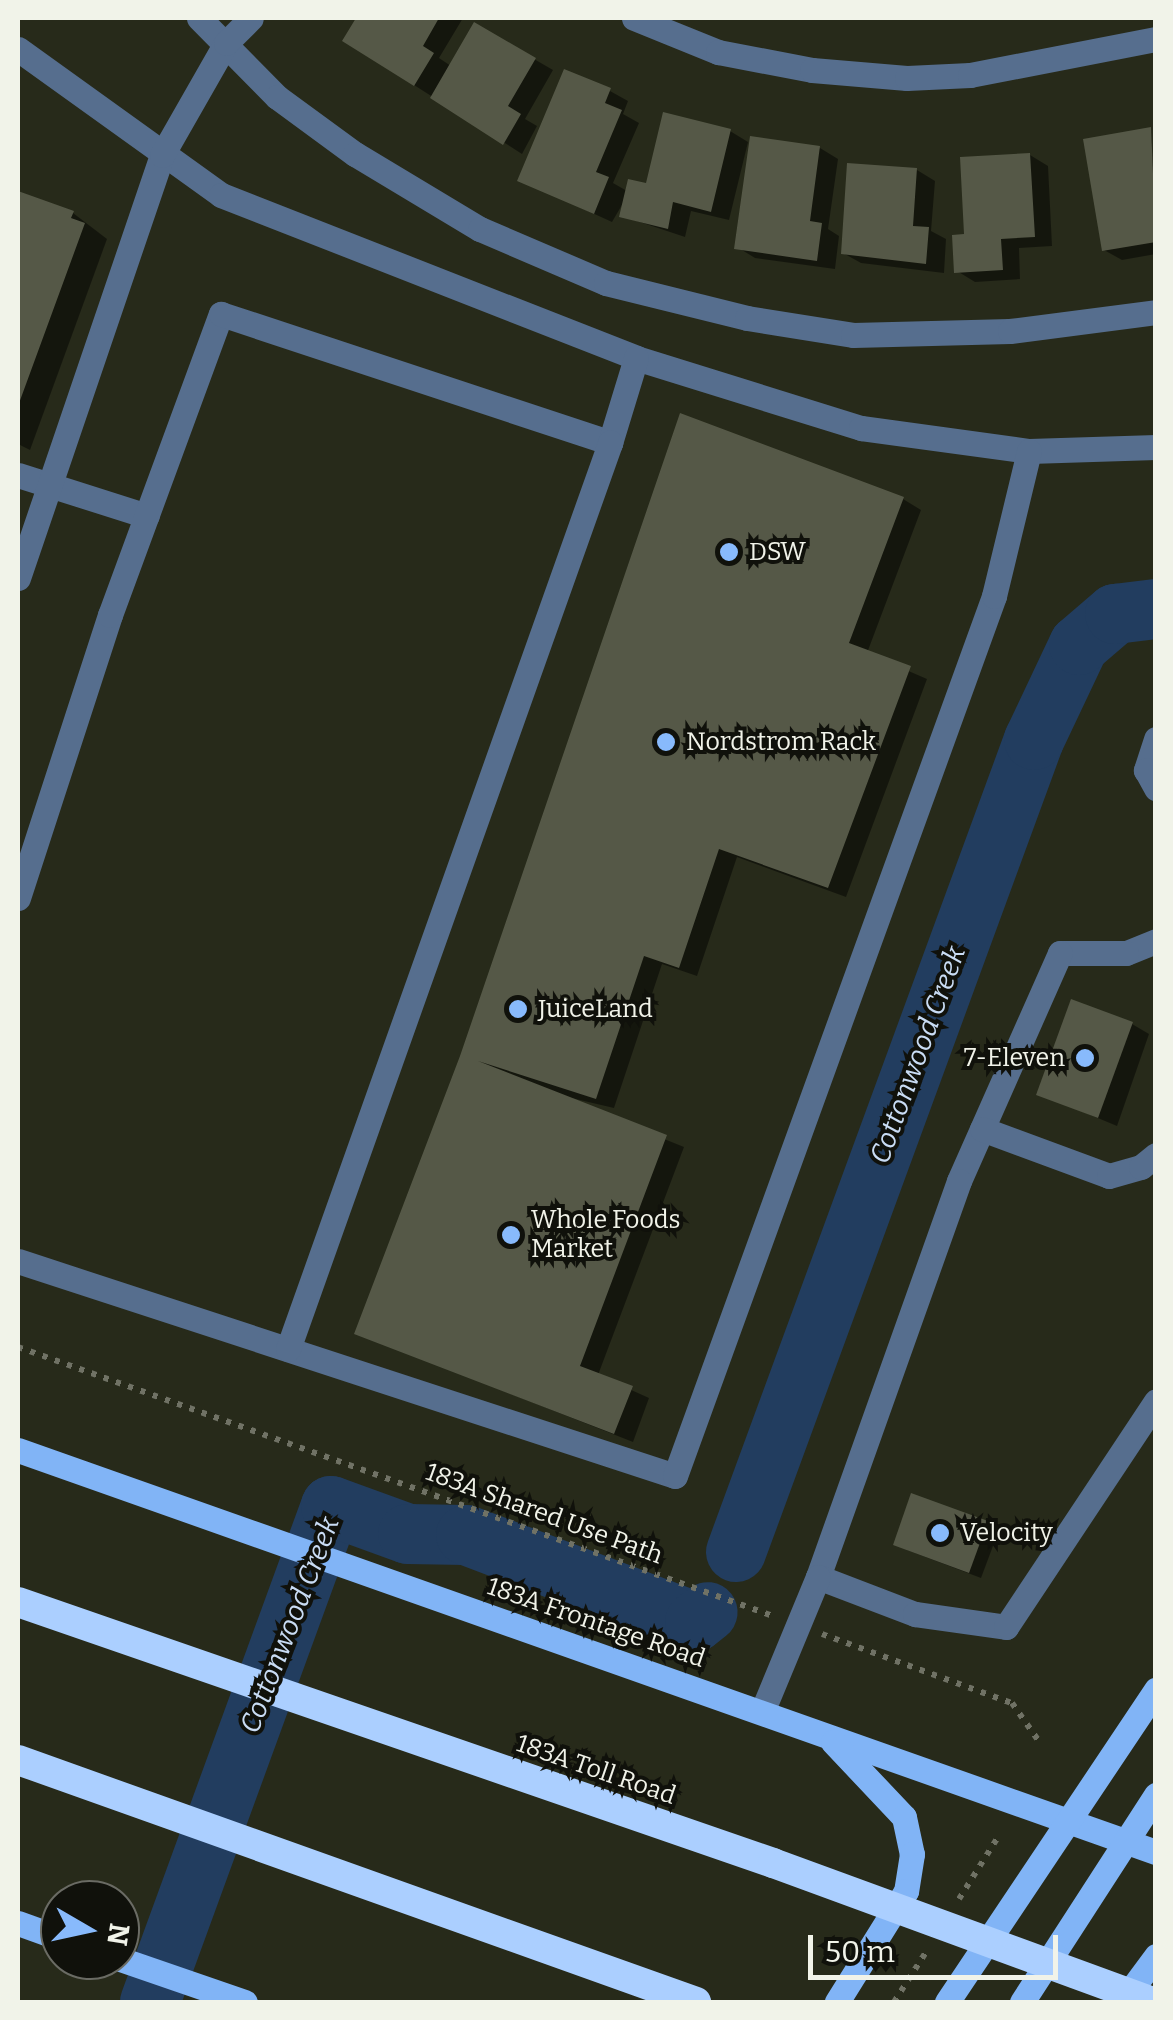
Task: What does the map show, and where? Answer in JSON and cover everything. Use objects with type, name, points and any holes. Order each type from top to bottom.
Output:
[{"type":"highway","name":"183A Toll Road","points":[[18,1602],[774,1863],[1152,2002]]},
{"type":"highway","points":[[18,1760],[696,2002]]},
{"type":"main road","name":"183A Frontage Road","points":[[18,1450],[1156,1852]]},
{"type":"main road","points":[[947,2002],[1156,1690]]},
{"type":"main road","points":[[827,1735],[904,1817],[912,1854],[906,1891],[837,2002]]},
{"type":"main road","points":[[1022,2002],[1156,1795]]},
{"type":"main road","points":[[1122,2002],[1156,1956]]},
{"type":"main road","points":[[140,1966],[245,2002]]},
{"type":"street","points":[[199,18],[277,97],[355,154],[480,229],[606,283],[747,318],[853,335],[1010,331],[1156,312]]},
{"type":"street","points":[[18,578],[162,155],[226,42],[251,18]]},
{"type":"street","points":[[634,18],[718,52],[812,70],[907,78],[970,75],[1156,39]]},
{"type":"street","points":[[18,49],[222,195],[636,358],[861,428],[1029,451],[1156,446]]},
{"type":"street","points":[[18,898],[220,314],[610,443]]},
{"type":"street","points":[[288,1350],[610,443],[636,358]]},
{"type":"street","points":[[18,1261],[675,1476],[994,596],[1029,451]]},
{"type":"street","points":[[18,475],[147,516]]},
{"type":"street","points":[[1156,738],[1146,770],[1156,788]]},
{"type":"street","points":[[762,1712],[795,1624],[818,1577],[982,1130],[1060,953],[1126,953],[1156,942]]},
{"type":"street","points":[[982,1130],[1109,1176],[1141,1167],[1156,1155]]},
{"type":"street","points":[[818,1577],[915,1614],[1006,1628],[1156,1401]]},
{"type":"path","name":"183A Shared Use Path","points":[[18,1348],[1012,1703],[1038,1740]]},
{"type":"building","points":[[356,18],[439,18],[423,46],[434,53],[414,86],[342,41]]},
{"type":"building","points":[[474,22],[536,58],[508,106],[521,114],[503,145],[430,98]]},
{"type":"building","points":[[564,69],[611,88],[605,103],[622,110],[596,172],[609,177],[594,214],[517,181]]},
{"type":"building","points":[[663,112],[731,129],[711,212],[673,202],[668,229],[619,217],[628,179],[646,183]]},
{"type":"building","points":[[1151,127],[1156,242],[1102,251],[1083,139]]},
{"type":"building","points":[[750,136],[820,146],[810,221],[822,223],[817,261],[734,249]]},
{"type":"building","points":[[1030,153],[1035,237],[1001,239],[1003,270],[954,273],[952,235],[964,234],[960,157]]},
{"type":"building","points":[[847,163],[917,168],[913,226],[929,227],[926,264],[841,254]]},
{"type":"building","points":[[18,191],[74,211],[71,218],[85,223],[18,406]]},
{"type":"building","points":[[680,413],[904,497],[849,643],[911,666],[828,888],[719,849],[679,968],[644,956],[596,1099],[478,1061],[667,1135],[580,1366],[633,1386],[614,1434],[354,1334],[460,1056]]},
{"type":"building","name":"7-Eleven","points":[[1071,999],[1133,1022],[1098,1118],[1036,1095]]},
{"type":"building","name":"Velocity","points":[[911,1493],[988,1521],[969,1573],[893,1545]]},
{"type":"waterway","name":"Cottonwood Creek","points":[[736,1552],[1034,740],[1079,645],[1115,614],[1156,609]]},
{"type":"waterway","name":"Cottonwood Creek","points":[[150,2002],[331,1506],[408,1534],[466,1535],[695,1622],[708,1612]]},
{"type":"place","name":"DSW","points":[[729,552]]},
{"type":"place","name":"Nordstrom Rack","points":[[666,742]]},
{"type":"place","name":"JuiceLand","points":[[518,1009]]},
{"type":"place","name":"7-Eleven","points":[[1085,1058]]},
{"type":"place","name":"Whole Foods Market","points":[[511,1235]]},
{"type":"place","name":"Velocity","points":[[940,1533]]}]
